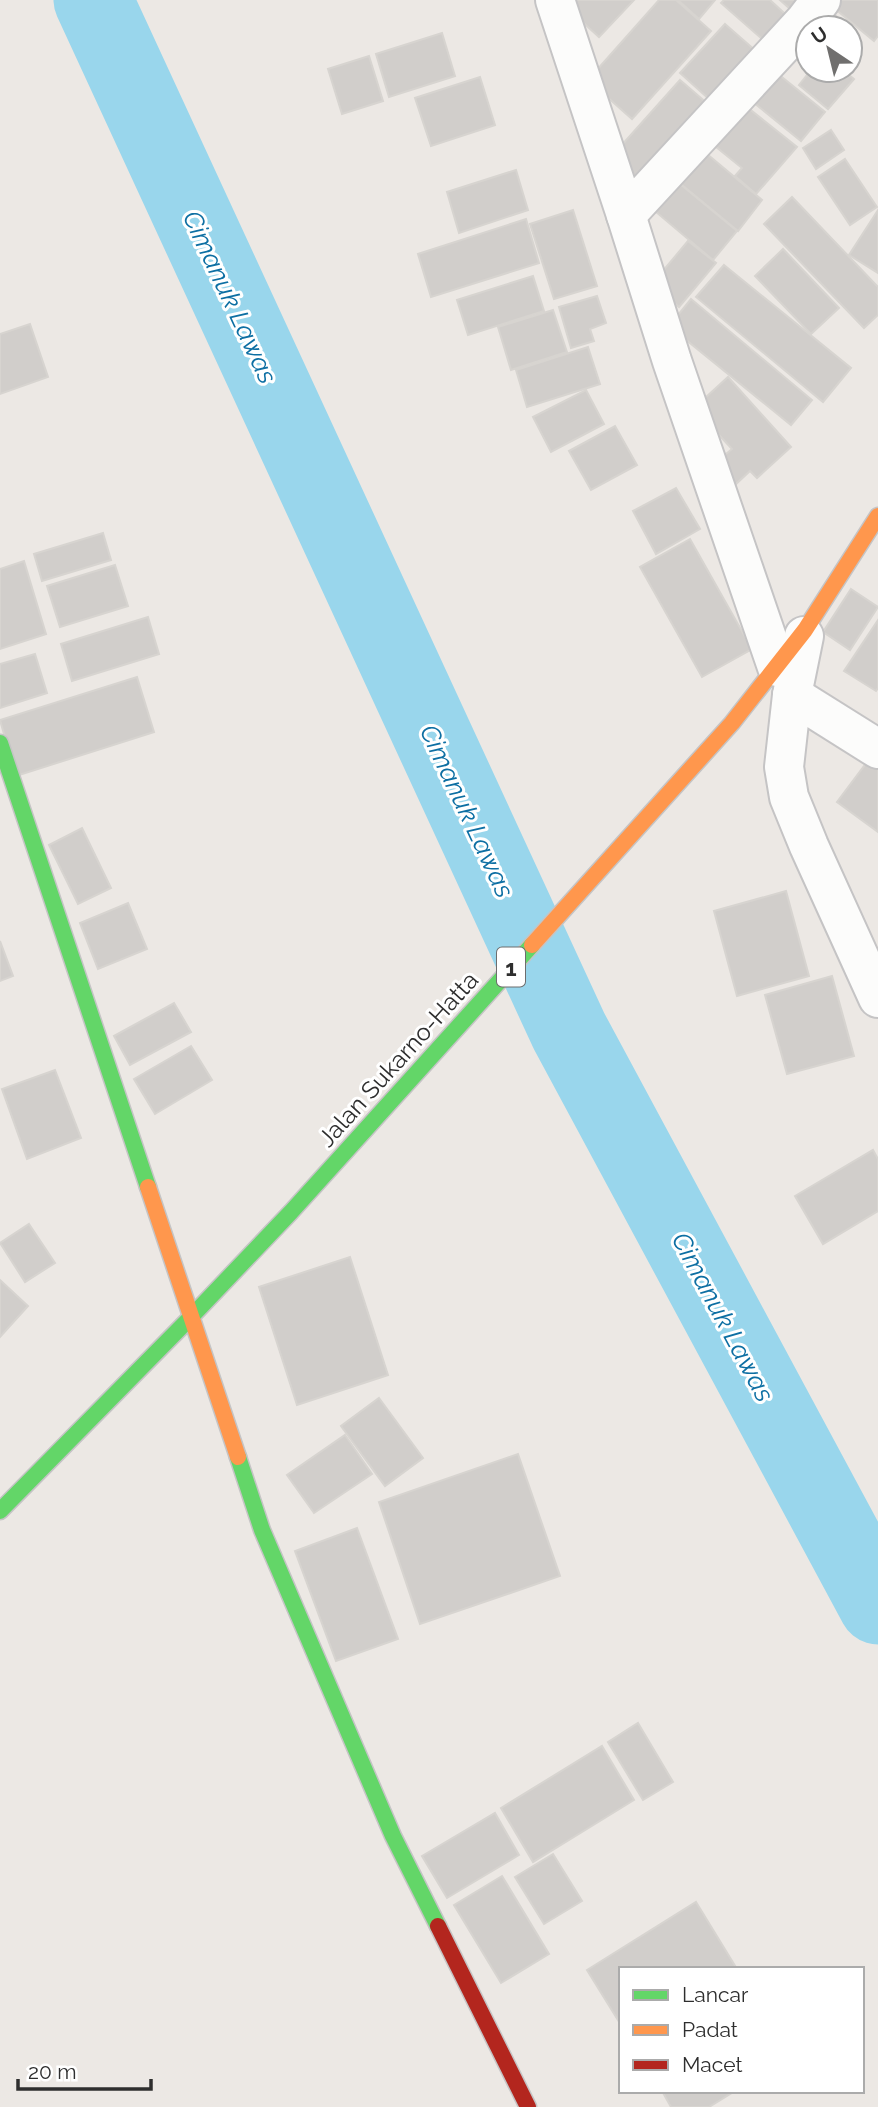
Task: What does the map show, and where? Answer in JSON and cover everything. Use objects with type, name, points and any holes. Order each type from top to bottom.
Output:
[{"type":"main road","points":[[805,631],[878,516]]},
{"type":"main road","name":"Jalan Sukarno-Hatta","points":[[0,1511],[291,1212],[732,723],[784,681]]},
{"type":"main road","points":[[0,743],[262,1530],[393,1836],[528,2107]]},
{"type":"street","points":[[555,0],[672,361],[784,681],[784,766],[789,797],[878,998]]},
{"type":"street","points":[[626,215],[718,117],[821,0]]},
{"type":"street","points":[[784,681],[805,631]]},
{"type":"street","points":[[784,681],[878,749]]},
{"type":"building","points":[[570,0],[634,0],[599,37],[565,6]]},
{"type":"building","points":[[659,0],[676,0],[711,31],[632,119],[588,80]]},
{"type":"building","points":[[678,0],[715,0],[699,19]]},
{"type":"building","points":[[724,0],[770,0],[793,21],[770,46],[721,3]]},
{"type":"building","points":[[780,0],[811,0],[800,14],[796,14]]},
{"type":"building","points":[[830,0],[878,0],[878,36],[874,41],[864,33],[864,14],[841,14],[828,3]]},
{"type":"building","points":[[824,6],[834,14],[820,14]]},
{"type":"building","points":[[725,24],[764,58],[719,108],[680,73]]},
{"type":"building","points":[[442,33],[455,76],[389,97],[376,54]]},
{"type":"building","points":[[369,56],[383,101],[342,114],[328,69]]},
{"type":"building","points":[[772,69],[825,112],[801,141],[748,98]]},
{"type":"building","points":[[480,77],[495,125],[431,146],[415,98]]},
{"type":"building","points":[[680,80],[715,110],[646,187],[612,156]]},
{"type":"building","points":[[800,84],[850,84],[828,109]]},
{"type":"building","points":[[742,103],[797,147],[756,194],[735,176],[742,168],[710,142]]},
{"type":"building","points":[[831,130],[844,150],[816,169],[803,148]]},
{"type":"building","points":[[701,149],[762,200],[738,231],[676,180]]},
{"type":"building","points":[[845,159],[877,207],[850,225],[818,177]]},
{"type":"building","points":[[516,170],[528,210],[459,233],[447,192]]},
{"type":"building","points":[[680,184],[737,231],[713,260],[656,212]]},
{"type":"building","points":[[792,197],[878,287],[878,315],[864,328],[764,224]]},
{"type":"building","points":[[573,210],[597,286],[554,299],[530,224]]},
{"type":"building","points":[[878,210],[878,273],[849,255]]},
{"type":"building","points":[[526,219],[539,263],[431,297],[418,254]]},
{"type":"building","points":[[688,241],[716,263],[679,307],[652,284]]},
{"type":"building","points":[[783,249],[839,308],[811,334],[755,276]]},
{"type":"building","points":[[724,265],[851,368],[823,402],[696,297]]},
{"type":"building","points":[[533,276],[544,311],[468,335],[457,300]]},
{"type":"building","points":[[597,296],[606,323],[590,329],[594,341],[571,348],[559,307]]},
{"type":"building","points":[[691,299],[812,400],[791,425],[669,326]]},
{"type":"building","points":[[553,310],[567,352],[511,370],[498,327]]},
{"type":"building","points":[[30,324],[48,377],[0,394],[0,334]]},
{"type":"building","points":[[588,347],[600,384],[527,407],[516,370]]},
{"type":"building","points":[[728,377],[791,447],[757,478],[750,471],[735,485],[715,463],[732,449],[694,408]]},
{"type":"building","points":[[586,390],[604,424],[551,452],[533,417]]},
{"type":"building","points":[[615,426],[637,465],[591,490],[569,451]]},
{"type":"building","points":[[676,488],[700,529],[656,554],[633,511]]},
{"type":"building","points":[[103,533],[111,560],[42,581],[34,554]]},
{"type":"building","points":[[690,539],[752,649],[702,677],[640,567]]},
{"type":"building","points":[[24,561],[46,634],[0,649],[0,569]]},
{"type":"building","points":[[115,565],[128,606],[60,627],[47,586]]},
{"type":"building","points":[[851,589],[878,607],[850,650],[823,632]]},
{"type":"building","points":[[148,617],[159,654],[72,681],[61,644]]},
{"type":"building","points":[[878,620],[878,688],[876,691],[844,671]]},
{"type":"building","points":[[35,654],[47,693],[0,708],[0,664]]},
{"type":"building","points":[[137,677],[154,732],[16,776],[0,720]]},
{"type":"building","points":[[873,754],[878,757],[878,832],[837,802]]},
{"type":"building","points":[[82,828],[111,888],[78,904],[49,845]]},
{"type":"building","points":[[786,891],[809,976],[737,996],[714,911]]},
{"type":"building","points":[[128,903],[147,949],[98,969],[80,923]]},
{"type":"building","points":[[0,941],[13,976],[0,981]]},
{"type":"building","points":[[832,976],[854,1056],[787,1074],[765,995]]},
{"type":"building","points":[[174,1003],[191,1032],[130,1065],[114,1036]]},
{"type":"building","points":[[191,1046],[212,1080],[155,1114],[134,1079]]},
{"type":"building","points":[[55,1070],[81,1138],[27,1159],[2,1089]]},
{"type":"building","points":[[873,1150],[878,1159],[878,1211],[823,1244],[795,1196]]},
{"type":"building","points":[[29,1224],[55,1263],[25,1282],[0,1243]]},
{"type":"building","points":[[350,1257],[388,1375],[297,1405],[259,1287]]},
{"type":"building","points":[[0,1280],[28,1306],[0,1337]]},
{"type":"building","points":[[379,1398],[423,1458],[385,1486],[341,1426]]},
{"type":"building","points":[[345,1435],[372,1474],[314,1513],[287,1475]]},
{"type":"building","points":[[518,1454],[560,1576],[420,1624],[379,1502]]},
{"type":"building","points":[[357,1528],[398,1639],[336,1661],[295,1551]]},
{"type":"building","points":[[638,1723],[673,1782],[643,1800],[608,1742]]},
{"type":"building","points":[[602,1746],[634,1800],[533,1862],[501,1808]]},
{"type":"building","points":[[495,1813],[519,1855],[447,1898],[422,1856]]},
{"type":"building","points":[[553,1854],[582,1901],[544,1924],[515,1877]]},
{"type":"building","points":[[502,1876],[549,1954],[501,1983],[454,1905]]},
{"type":"building","points":[[696,1902],[736,1967],[619,1967],[619,2022],[587,1970]]},
{"type":"building","points":[[663,2093],[732,2093],[709,2107],[671,2107]]},
{"type":"waterway","name":"Cimanuk Lawas","points":[[93,0],[569,1031],[878,1605]]},
{"type":"traffic: fast","points":[[0,743],[148,1187]]},
{"type":"traffic: fast","points":[[0,1511],[291,1212],[532,945]]},
{"type":"traffic: fast","points":[[238,1457],[262,1530],[393,1836],[438,1926]]},
{"type":"traffic: slow","points":[[532,945],[732,723],[805,630],[878,516]]},
{"type":"traffic: slow","points":[[148,1187],[238,1457]]},
{"type":"traffic: jam","points":[[438,1926],[528,2107]]}]
